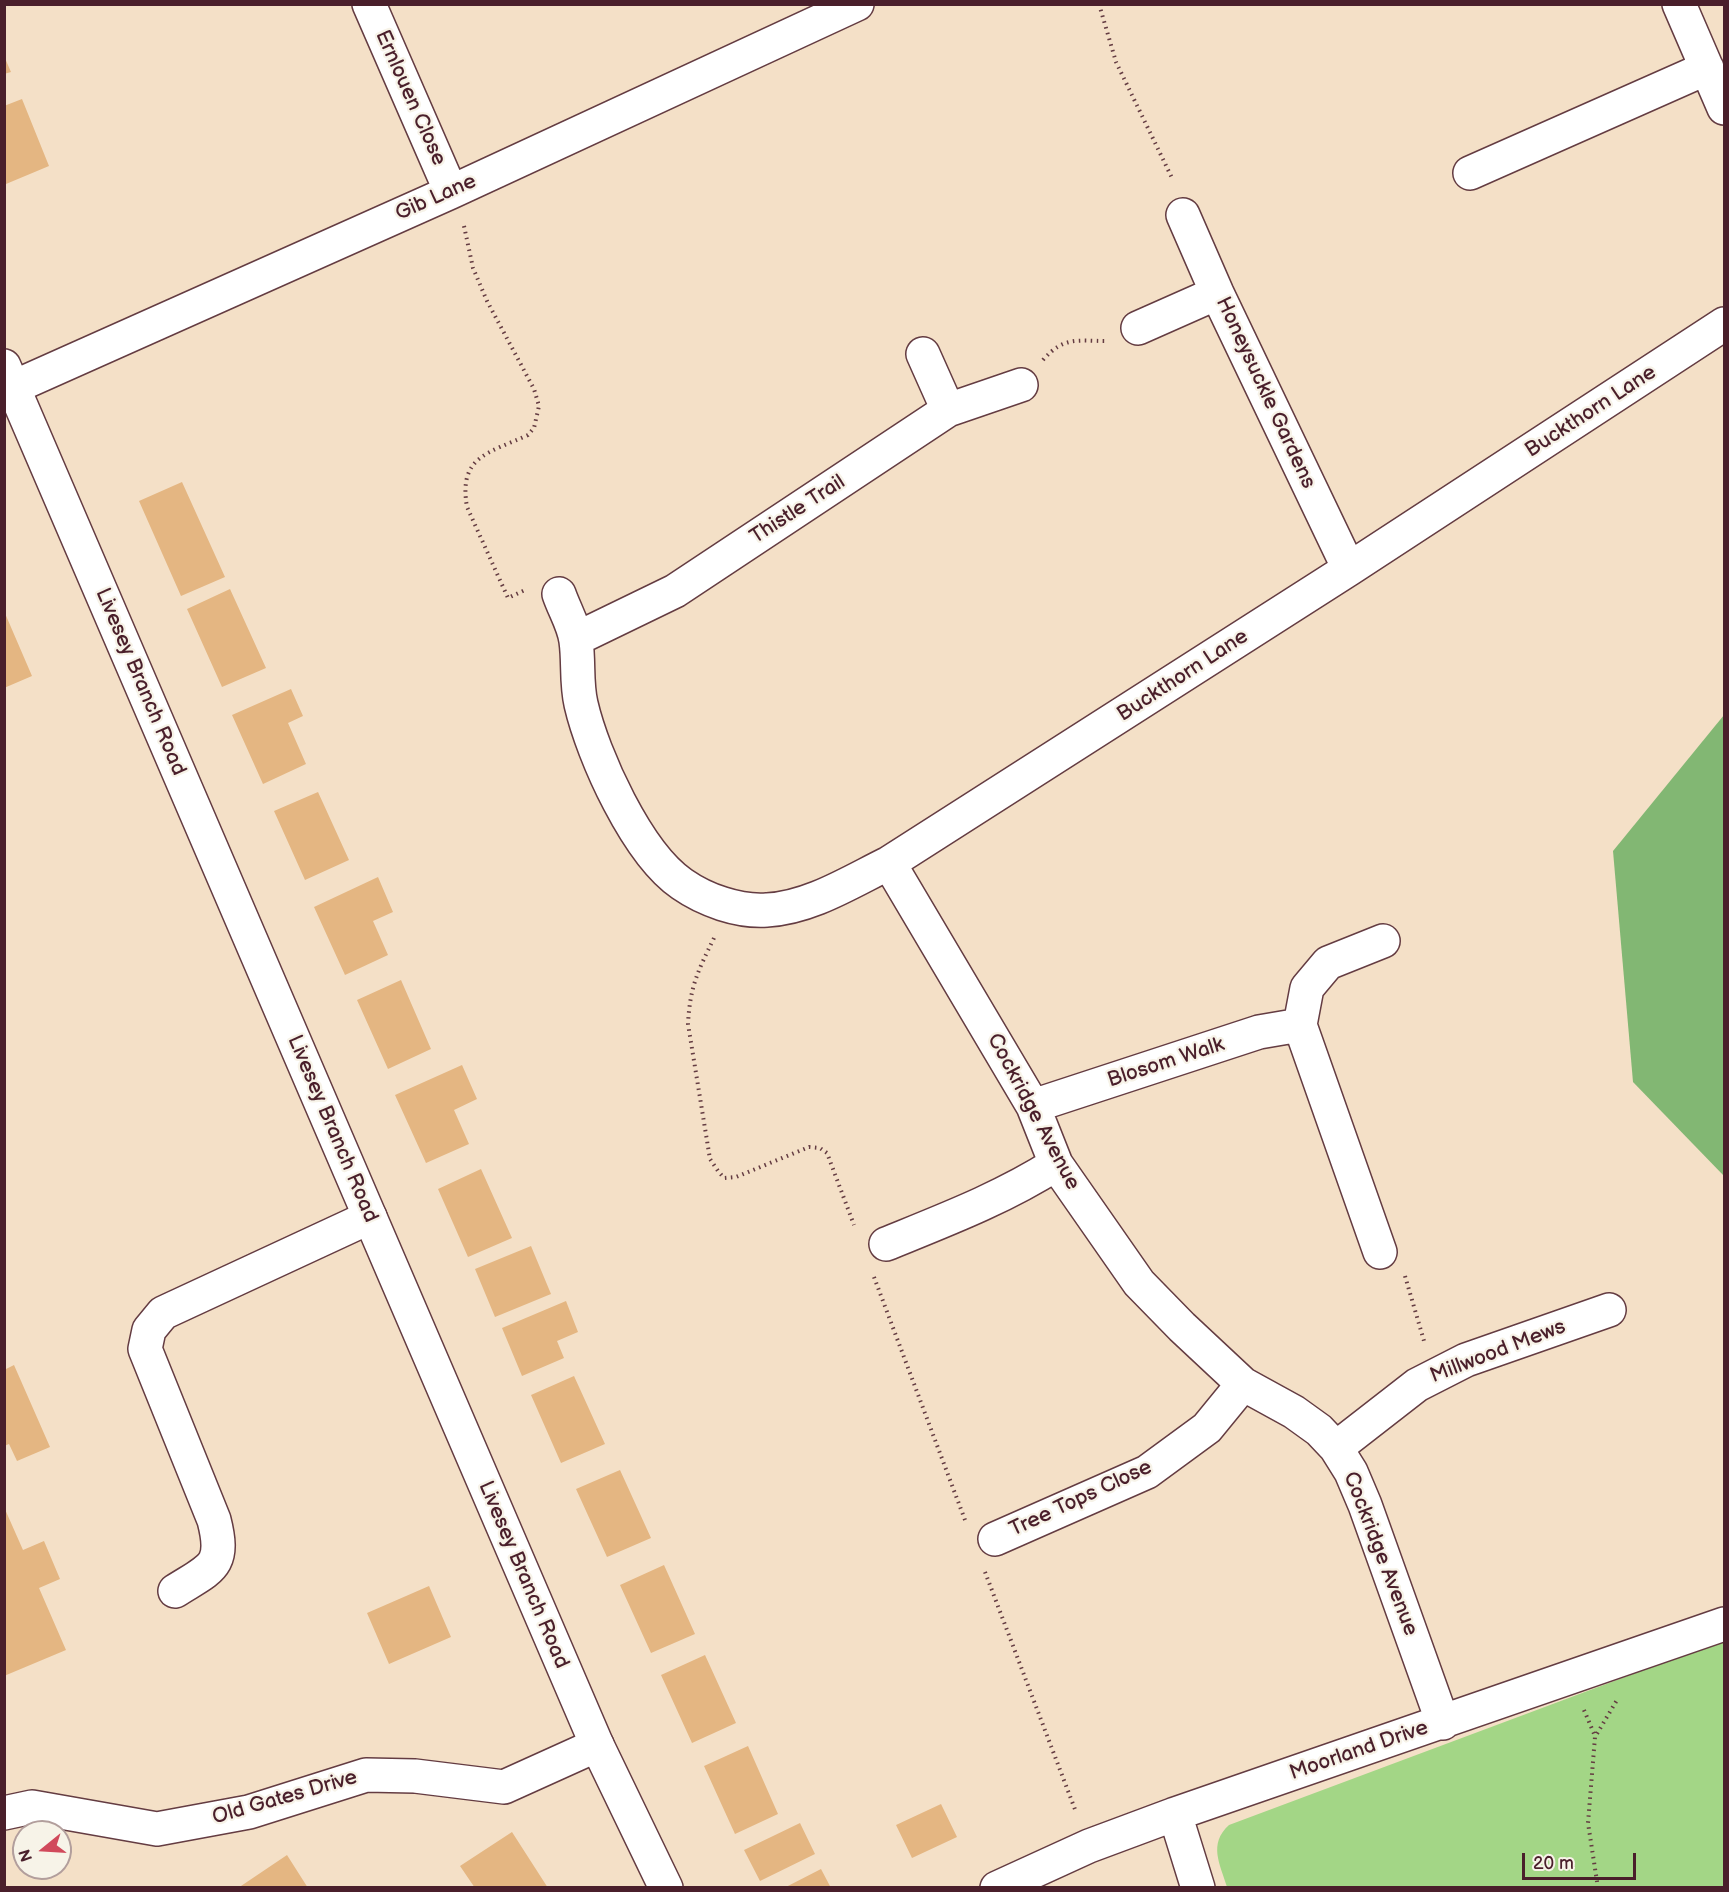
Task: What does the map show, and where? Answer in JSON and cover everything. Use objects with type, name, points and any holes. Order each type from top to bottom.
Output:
[{"type":"street","name":"Ernlouen Close","points":[[369,4],[451,192]]},
{"type":"street","name":"Gib Lane","points":[[9,377],[451,192],[857,4]]},
{"type":"street","points":[[1679,4],[1725,108]]},
{"type":"street","points":[[1470,173],[1707,68]]},
{"type":"street","name":"Honeysuckle Gardens","points":[[1183,215],[1217,293],[1349,569]]},
{"type":"street","points":[[1138,328],[1217,293]]},
{"type":"street","name":"Buckthorn Lane","points":[[576,639],[581,702],[591,739],[609,782],[654,857],[680,883],[705,898],[748,909],[767,910],[790,907],[889,863],[1349,569],[1725,324]]},
{"type":"street","points":[[923,354],[948,410]]},
{"type":"street","name":"Livesey Branch Road","points":[[9,377],[597,1745],[666,1887]]},
{"type":"street","name":"Thistle Trail","points":[[576,639],[675,591],[948,410],[1021,385]]},
{"type":"street","points":[[559,594],[576,639]]},
{"type":"street","name":"Cockridge Avenue","points":[[889,863],[1033,1106],[1056,1164],[1139,1283],[1243,1384],[1294,1412],[1319,1430],[1336,1448],[1351,1472],[1365,1505],[1443,1723]]},
{"type":"street","points":[[1380,1252],[1300,1025],[1307,988],[1328,963],[1383,941]]},
{"type":"street","name":"Blosom Walk","points":[[1033,1106],[1259,1032],[1300,1025]]},
{"type":"street","points":[[886,1244],[988,1202],[1024,1184],[1056,1164]]},
{"type":"street","points":[[176,1591],[210,1569],[219,1554],[219,1538],[214,1520],[145,1349],[149,1330],[163,1313],[370,1217]]},
{"type":"street","name":"Millwood Mews","points":[[1336,1448],[1416,1385],[1466,1360],[1609,1310]]},
{"type":"street","name":"Tree Tops Close","points":[[989,1553],[1147,1472],[1207,1428],[1243,1384]]},
{"type":"street","name":"Moorland Drive","points":[[997,1887],[1089,1846],[1174,1814],[1725,1624]]},
{"type":"street","name":"Old Gates Drive","points":[[4,1813],[32,1807],[157,1829],[249,1812],[366,1775],[415,1776],[504,1787],[597,1745]]},
{"type":"street","points":[[1174,1814],[1198,1887]]},
{"type":"path","points":[[1099,4],[1116,62],[1178,190],[1183,215]]},
{"type":"path","points":[[451,192],[463,218],[473,268],[487,301],[534,389],[539,406],[534,428],[528,435],[488,453],[468,470],[465,495],[467,507],[508,598],[551,576],[559,594]]},
{"type":"path","points":[[1021,385],[1055,346],[1071,341],[1124,341],[1138,328]]},
{"type":"path","points":[[730,905],[694,978],[689,1003],[688,1024],[710,1159],[724,1178],[736,1177],[809,1147],[820,1148],[827,1153],[856,1231]]},
{"type":"path","points":[[1380,1252],[1398,1253],[1434,1376]]},
{"type":"path","points":[[873,1276],[966,1522]]},
{"type":"path","points":[[989,1553],[1089,1846]]},
{"type":"path","points":[[1598,1887],[1588,1823],[1595,1737],[1618,1698],[1638,1671],[1640,1653]]},
{"type":"green space","points":[[1724,715],[1724,1176],[1633,1082],[1613,851]]},
{"type":"green space","points":[[1724,1640],[1724,1887],[1227,1887],[1217,1847],[1219,1839],[1229,1825]]},
{"type":"building","points":[[4,56],[11,72],[4,74]]},
{"type":"building","points":[[22,99],[49,166],[6,184],[4,180],[4,106]]},
{"type":"building","points":[[182,482],[225,577],[181,596],[139,501]]},
{"type":"building","points":[[230,589],[266,668],[222,687],[187,609]]},
{"type":"building","points":[[4,611],[32,676],[4,688]]},
{"type":"building","points":[[291,689],[303,716],[288,723],[306,764],[263,784],[232,715]]},
{"type":"building","points":[[318,792],[349,860],[305,880],[274,811]]},
{"type":"building","points":[[378,877],[393,912],[373,921],[388,955],[345,975],[314,907]]},
{"type":"building","points":[[401,980],[431,1049],[388,1069],[357,1000]]},
{"type":"building","points":[[462,1065],[477,1099],[454,1110],[469,1144],[426,1163],[395,1095]]},
{"type":"building","points":[[481,1169],[512,1238],[468,1257],[438,1189]]},
{"type":"building","points":[[531,1246],[551,1294],[495,1317],[475,1269]]},
{"type":"building","points":[[566,1301],[578,1332],[557,1341],[564,1358],[522,1376],[502,1328]]},
{"type":"building","points":[[14,1365],[50,1447],[17,1461],[9,1444],[4,1446],[4,1370]]},
{"type":"building","points":[[574,1376],[605,1444],[561,1463],[531,1395]]},
{"type":"building","points":[[620,1470],[651,1538],[607,1557],[576,1489]]},
{"type":"building","points":[[4,1507],[23,1550],[44,1541],[60,1579],[39,1588],[66,1650],[4,1676]]},
{"type":"building","points":[[664,1565],[695,1634],[651,1653],[620,1585]]},
{"type":"building","points":[[429,1586],[451,1637],[389,1664],[367,1613]]},
{"type":"building","points":[[705,1655],[736,1723],[692,1743],[661,1675]]},
{"type":"building","points":[[748,1746],[778,1814],[735,1834],[704,1766]]},
{"type":"building","points":[[941,1804],[957,1837],[912,1858],[896,1825]]},
{"type":"building","points":[[800,1823],[815,1854],[760,1881],[744,1850]]},
{"type":"building","points":[[512,1832],[548,1888],[475,1888],[460,1866]]},
{"type":"building","points":[[287,1855],[308,1888],[238,1888]]},
{"type":"building","points":[[821,1869],[831,1888],[784,1888]]}]
